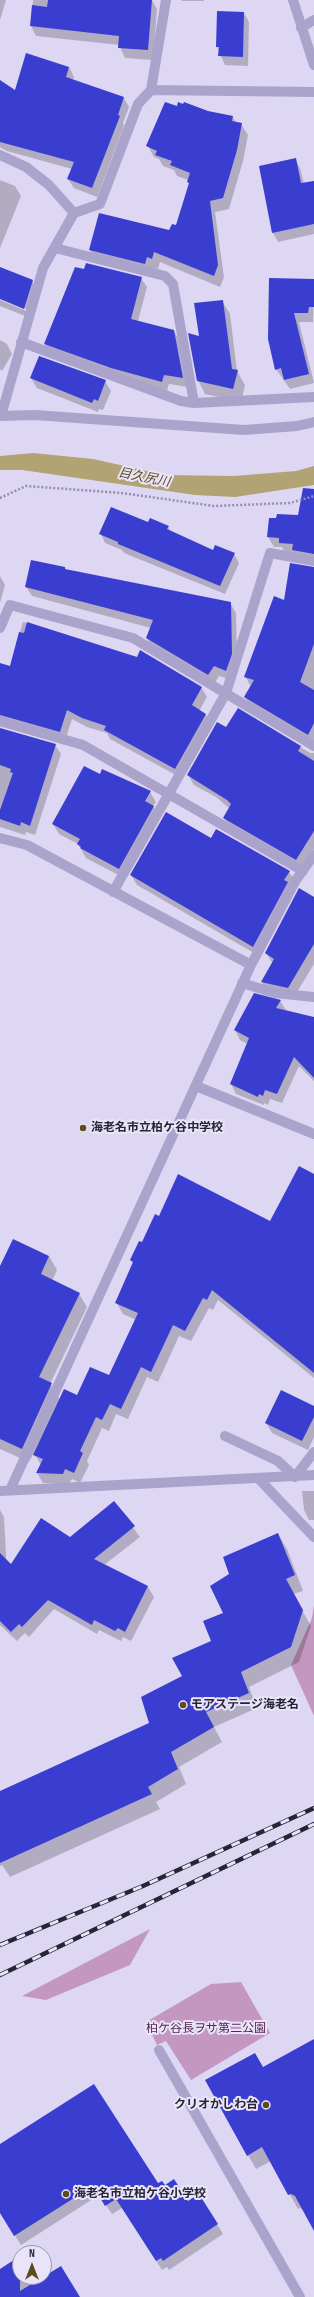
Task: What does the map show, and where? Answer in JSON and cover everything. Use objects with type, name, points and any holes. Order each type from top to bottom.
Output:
[{"type":"street","points":[[166,0],[151,90],[138,104],[100,204],[74,213],[44,268],[21,342],[1,416],[35,415],[244,430],[297,426],[314,422]]},
{"type":"street","points":[[294,0],[301,28],[314,65]]},
{"type":"street","points":[[301,28],[314,20]]},
{"type":"street","points":[[151,90],[314,92]]},
{"type":"street","points":[[0,154],[26,167],[43,180],[74,213]]},
{"type":"street","points":[[55,248],[165,276],[173,284],[194,403]]},
{"type":"street","points":[[21,342],[181,401],[194,403],[314,397]]},
{"type":"street","points":[[113,892],[167,794],[226,693],[270,553],[314,561]]},
{"type":"street","points":[[0,628],[10,605],[133,638],[314,746]]},
{"type":"street","points":[[0,721],[83,746],[303,871]]},
{"type":"street","points":[[0,838],[26,845],[251,965]]},
{"type":"street","points":[[314,855],[303,871],[242,983],[196,1086],[5,1491],[314,1476]]},
{"type":"street","points":[[242,983],[275,992],[314,997]]},
{"type":"street","points":[[196,1086],[314,1134]]},
{"type":"street","points":[[225,1436],[278,1461],[295,1477]]},
{"type":"street","points":[[295,1477],[314,1452]]},
{"type":"street","points":[[258,1478],[314,1537]]},
{"type":"street","points":[[159,2050],[300,2297]]},
{"type":"path","points":[[0,498],[26,486],[122,493],[214,506],[290,503],[314,496]]},
{"type":"green space","points":[[314,1605],[314,1716],[291,1665],[312,1618]]},
{"type":"green space","points":[[150,1929],[130,1965],[46,2000],[22,1996]]},
{"type":"green space","name":"柏ケ谷長ヲサ第二公園","points":[[241,1982],[270,2033],[191,2080],[166,2041],[157,2045],[146,2022],[211,1984]]},
{"type":"water","name":"目久尻川","points":[[33,453],[93,459],[165,475],[234,476],[296,471],[314,466],[314,485],[235,497],[195,495],[22,470],[0,470],[0,456]]},
{"type":"building","points":[[48,0],[152,0],[148,50],[118,48],[119,36],[30,26],[32,5],[47,7]]},
{"type":"building","points":[[217,11],[244,12],[243,57],[218,56],[219,47],[216,47]]},
{"type":"building","points":[[26,53],[69,67],[66,77],[124,97],[118,115],[120,116],[92,188],[67,179],[74,162],[0,142],[0,80],[15,90]]},
{"type":"building","points":[[165,102],[177,106],[178,102],[183,104],[184,102],[208,111],[233,116],[232,121],[242,123],[237,150],[223,198],[210,201],[218,265],[214,276],[154,252],[152,259],[147,257],[145,264],[89,250],[99,213],[169,230],[172,224],[176,225],[189,183],[187,182],[190,173],[170,165],[172,161],[155,155],[157,151],[146,146]]},
{"type":"building","points":[[296,158],[301,183],[314,181],[314,224],[272,233],[259,166]]},
{"type":"building","points":[[86,263],[142,277],[131,319],[174,330],[183,378],[164,375],[162,382],[111,368],[44,344],[75,267],[84,269]]},
{"type":"building","points":[[0,267],[33,280],[24,309],[0,299]]},
{"type":"building","points":[[269,278],[314,279],[314,307],[309,307],[308,313],[294,313],[309,374],[284,380],[281,368],[275,370],[268,339]]},
{"type":"building","points":[[223,300],[232,369],[238,370],[233,389],[197,381],[188,333],[199,336],[194,303]]},
{"type":"building","points":[[39,356],[106,380],[98,401],[94,399],[92,403],[30,378]]},
{"type":"building","points":[[303,488],[314,489],[314,554],[292,550],[293,544],[279,543],[279,538],[267,537],[269,518],[276,518],[277,514],[298,515]]},
{"type":"building","points":[[111,507],[148,522],[150,518],[169,526],[167,529],[213,550],[215,545],[235,553],[220,586],[118,544],[118,542],[99,534]]},
{"type":"building","points":[[31,560],[65,567],[65,569],[231,602],[232,654],[226,671],[214,666],[208,675],[146,638],[153,620],[25,587]]},
{"type":"building","points":[[290,563],[314,567],[314,644],[300,682],[314,690],[314,723],[308,735],[244,697],[254,680],[244,677],[274,596],[284,600]]},
{"type":"building","points":[[27,622],[137,657],[140,650],[202,687],[192,705],[206,714],[175,769],[104,730],[106,726],[82,718],[67,710],[60,732],[0,715],[0,663],[10,666],[19,632],[24,633]]},
{"type":"building","points":[[238,708],[301,746],[298,751],[314,761],[314,831],[296,860],[223,818],[231,804],[187,775],[217,722],[226,727]]},
{"type":"building","points":[[0,728],[56,744],[30,826],[21,822],[20,826],[0,819],[0,810],[13,773],[10,772],[11,769],[0,765]]},
{"type":"building","points":[[84,766],[100,774],[102,769],[151,791],[145,801],[154,806],[119,869],[80,848],[81,847],[77,844],[80,839],[52,824]]},
{"type":"building","points":[[166,812],[211,838],[216,829],[290,871],[284,880],[288,882],[253,947],[130,875]]},
{"type":"building","points":[[299,888],[314,897],[314,944],[288,988],[261,982],[274,959],[265,953]]},
{"type":"building","points":[[254,993],[281,1000],[276,1008],[314,1017],[314,1078],[294,1057],[277,1094],[265,1090],[263,1096],[259,1094],[258,1097],[230,1084],[249,1038],[234,1030]]},
{"type":"building","points":[[299,1166],[314,1174],[314,1373],[212,1290],[207,1300],[203,1298],[185,1331],[173,1325],[151,1372],[141,1367],[121,1409],[110,1404],[102,1420],[96,1417],[80,1451],[83,1453],[74,1473],[65,1469],[63,1474],[36,1473],[43,1459],[33,1455],[64,1389],[77,1395],[90,1367],[109,1375],[138,1313],[115,1303],[133,1262],[130,1260],[139,1241],[142,1242],[155,1214],[159,1216],[178,1174],[270,1221]]},
{"type":"building","points":[[13,1239],[49,1256],[41,1274],[80,1293],[39,1377],[52,1383],[22,1449],[0,1439],[0,1266]]},
{"type":"building","points":[[281,1390],[314,1406],[314,1417],[302,1441],[265,1423]]},
{"type":"building","points":[[114,1501],[135,1526],[94,1559],[148,1586],[125,1632],[118,1628],[115,1631],[94,1620],[92,1625],[48,1600],[22,1627],[19,1624],[11,1632],[0,1621],[0,1553],[11,1564],[41,1518],[70,1537]]},
{"type":"building","name":"モアステージ海老名","points":[[278,1533],[295,1575],[286,1579],[303,1610],[291,1647],[241,1672],[249,1693],[206,1712],[214,1727],[171,1752],[178,1769],[148,1787],[152,1794],[0,1863],[0,1791],[149,1723],[141,1697],[182,1676],[172,1658],[211,1641],[203,1621],[223,1613],[210,1586],[229,1574],[223,1557]]},
{"type":"building","name":"クリオかしわ台","points":[[314,2039],[314,2231],[295,2196],[291,2194],[288,2195],[262,2147],[247,2156],[205,2080],[255,2053],[263,2067]]},
{"type":"building","points":[[94,2084],[158,2183],[162,2181],[165,2185],[174,2179],[188,2201],[199,2194],[218,2224],[163,2261],[161,2258],[156,2261],[116,2199],[105,2206],[93,2186],[14,2236],[0,2213],[0,2144]]},
{"type":"building","points":[[12,2261],[12,2285],[20,2285],[20,2291],[30,2285],[52,2285],[52,2271],[61,2266],[80,2297],[0,2297],[0,2269]]},
{"type":"railway","points":[[0,1945],[143,1886],[314,1808]]},
{"type":"railway","points":[[0,1975],[314,1824]]},
{"type":"place","name":"海老名市立柏ケ谷中学校","points":[[83,1128]]},
{"type":"place","name":"モアステージ海老名","points":[[183,1705]]},
{"type":"place","name":"クリオかしわ台","points":[[266,2105]]},
{"type":"place","name":"海老名市立柏ケ谷小学校","points":[[66,2194]]}]
